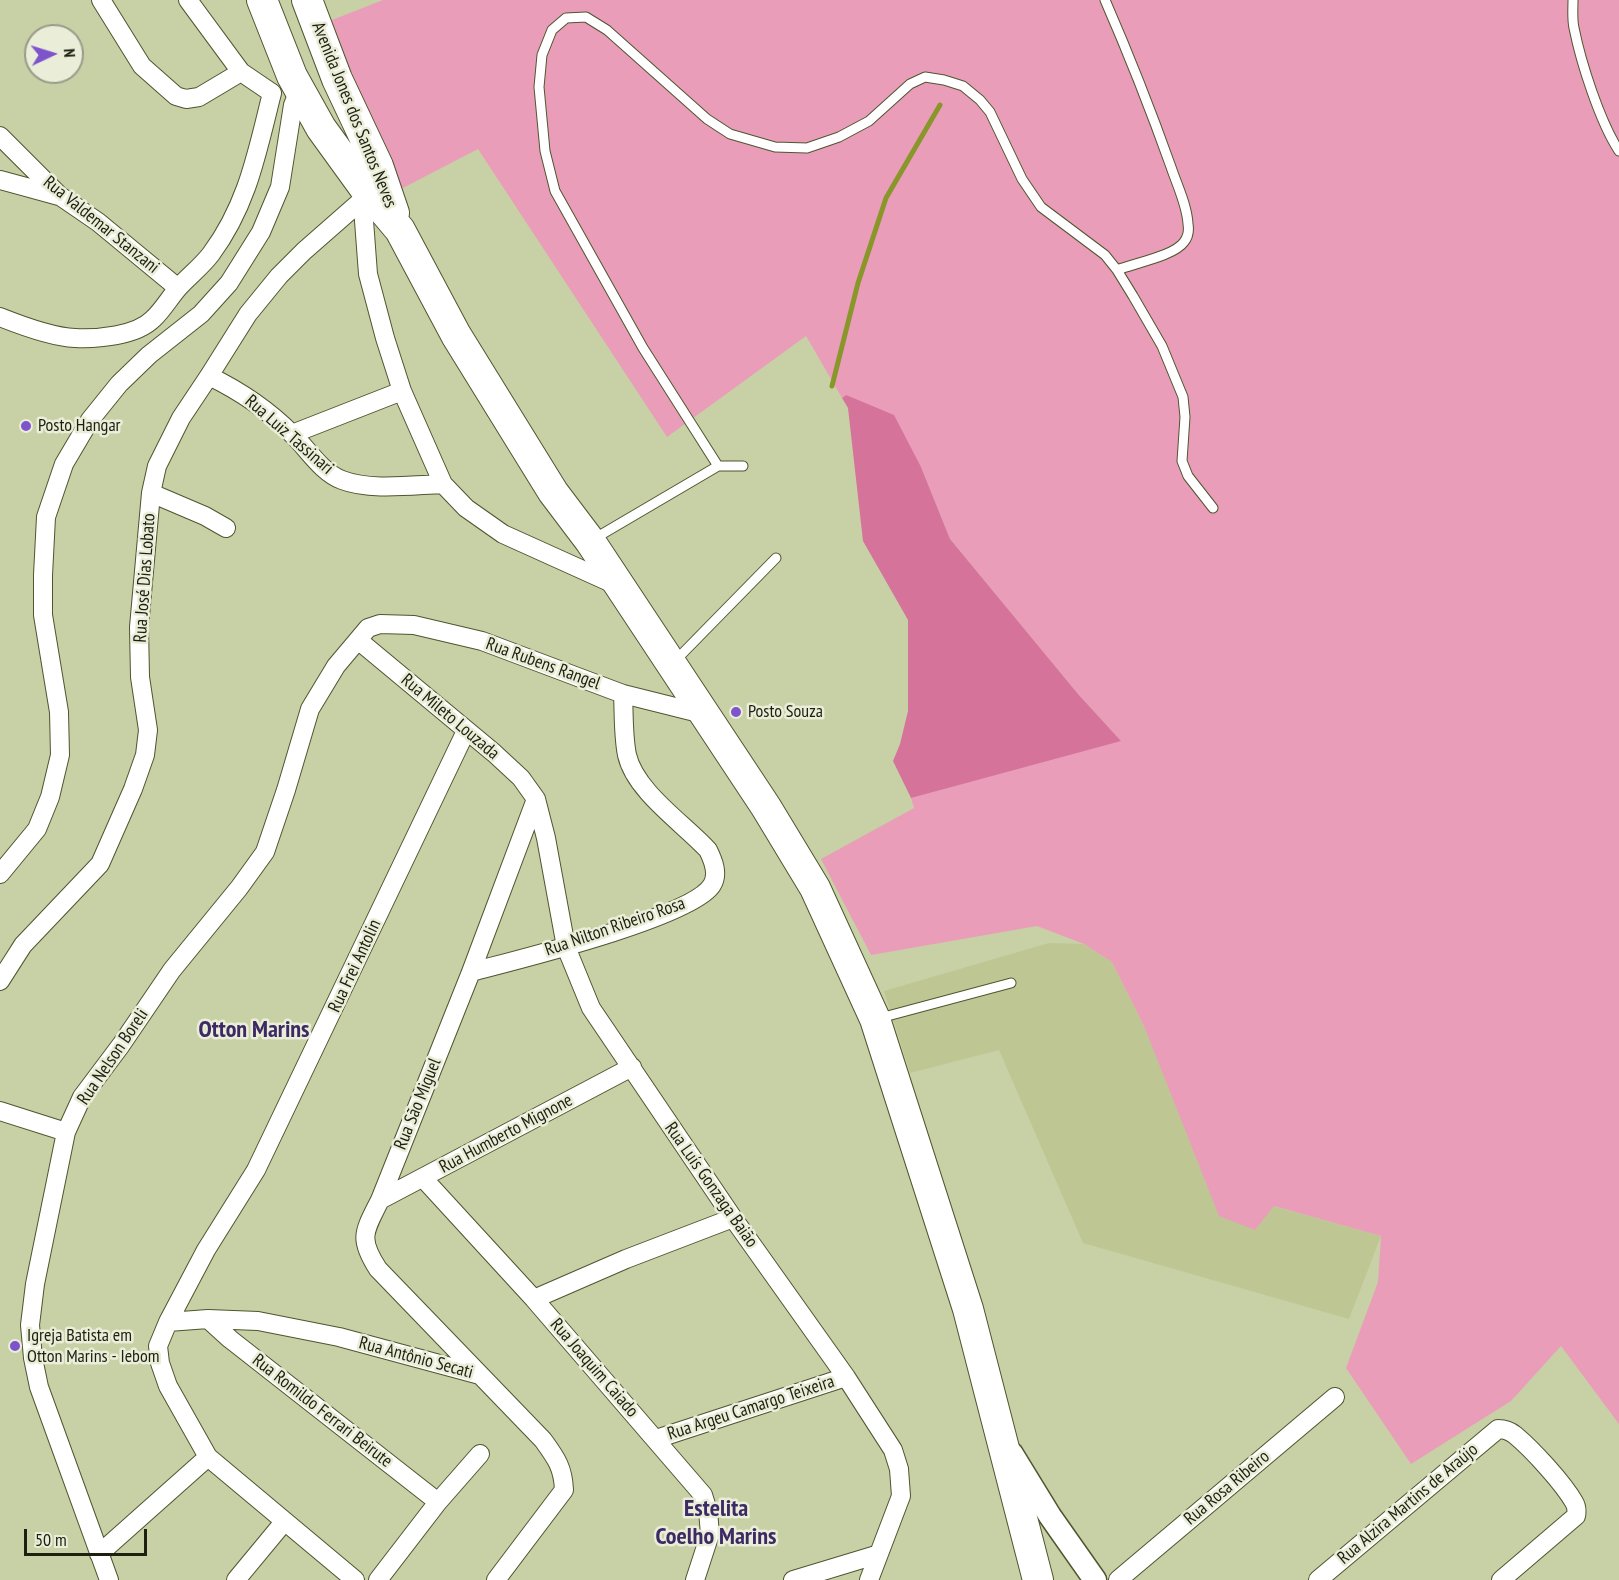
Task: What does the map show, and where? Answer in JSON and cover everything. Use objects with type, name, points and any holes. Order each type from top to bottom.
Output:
[{"type":"highway","points":[[262,0],[288,86],[321,128],[362,194],[400,231],[456,335],[554,492],[590,541],[766,807],[815,888],[875,1019],[968,1309],[1038,1580]]},
{"type":"highway","name":"Avenida Jones dos Santos Neves","points":[[307,0],[337,79],[378,166],[400,231]]},
{"type":"highway","points":[[321,128],[337,132],[347,129],[357,120]]},
{"type":"street","points":[[101,0],[142,66],[176,96],[186,99],[199,97],[241,72]]},
{"type":"street","points":[[188,0],[241,72],[288,86]]},
{"type":"street","points":[[0,317],[20,325],[74,338],[120,335],[137,330],[153,320],[178,288],[210,256],[230,226],[288,86]]},
{"type":"street","points":[[0,874],[37,829],[50,797],[60,755],[59,712],[43,615],[43,574],[46,517],[64,464],[90,420],[119,384],[149,356],[201,314],[229,284],[261,232],[280,187],[291,114],[288,86]]},
{"type":"street","name":"Rua Valdemar Stanzani","points":[[0,136],[60,196],[98,222],[178,288]]},
{"type":"street","points":[[0,180],[60,196]]},
{"type":"street","points":[[362,194],[369,274],[402,391],[443,484],[466,508],[503,534],[621,588]]},
{"type":"street","name":"Rua José Dias Lobato","points":[[0,981],[23,945],[100,864],[133,789],[145,755],[148,730],[140,677],[139,627],[151,493],[157,465],[181,418],[248,314],[279,276],[362,194]]},
{"type":"street","name":"Rua Luiz Tassinari","points":[[210,376],[267,411],[324,469],[342,480],[364,486],[443,484]]},
{"type":"street","points":[[292,434],[402,391]]},
{"type":"street","points":[[151,493],[205,516],[226,528]]},
{"type":"street","name":"Rua Nelson Boreli","points":[[109,1580],[39,1387],[33,1358],[30,1325],[39,1261],[66,1132],[82,1097],[122,1045],[172,970],[239,888],[265,852],[310,709],[336,666],[357,640],[368,628],[380,624]]},
{"type":"street","name":"Rua Rubens Rangel","points":[[380,624],[414,625],[482,640],[624,694],[704,714]]},
{"type":"street","name":"Rua Mileto Louzada","points":[[357,640],[521,778],[536,799]]},
{"type":"street","name":"Rua Nilton Ribeiro Rosa","points":[[471,972],[566,947],[667,912],[702,895],[712,885],[715,874],[713,860],[708,850],[637,778],[627,756],[624,694]]},
{"type":"street","name":"Rua Frei Antolin","points":[[208,1457],[168,1386],[159,1363],[158,1346],[168,1322],[207,1251],[256,1170],[336,1008],[466,731]]},
{"type":"street","name":"Rua Luís Gonzaga Baião","points":[[536,799],[546,838],[566,947],[591,1008],[733,1218],[846,1377],[893,1450],[899,1469],[901,1496],[869,1580]]},
{"type":"street","name":"Rua São Miguel","points":[[480,1375],[378,1269],[366,1250],[365,1238],[369,1223],[471,972],[536,799]]},
{"type":"street","name":"Rua Humberto Mignone","points":[[380,1200],[632,1067]]},
{"type":"street","points":[[0,1111],[66,1132]]},
{"type":"street","name":"Rua Joaquim Caiado","points":[[423,1178],[534,1299],[703,1495],[708,1511],[710,1534],[695,1580]]},
{"type":"street","points":[[534,1299],[626,1259],[733,1218]]},
{"type":"street","name":"Rua Antônio Secati","points":[[168,1322],[208,1319],[258,1321],[339,1337],[480,1375],[543,1440],[558,1460],[564,1475],[564,1490],[496,1580]]},
{"type":"street","name":"Rua Romildo Ferrari Beirute","points":[[208,1319],[230,1339],[438,1502]]},
{"type":"street","name":"Rua Argeu Camargo Teixeira","points":[[656,1439],[846,1377]]},
{"type":"street","name":"Rua Rosa Ribeiro","points":[[1118,1580],[1335,1397]]},
{"type":"street","name":"Rua Alzira Martins de Araújo","points":[[1318,1580],[1498,1429],[1515,1434],[1549,1470],[1575,1503],[1577,1510],[1576,1516],[1501,1580]]},
{"type":"street","points":[[1002,1437],[1050,1516],[1095,1580]]},
{"type":"street","points":[[378,1580],[438,1502],[480,1454]]},
{"type":"street","points":[[99,1554],[208,1457],[355,1580]]},
{"type":"street","points":[[236,1580],[284,1522]]},
{"type":"street","points":[[793,1580],[879,1554]]},
{"type":"lane","points":[[1105,0],[1163,145],[1186,210],[1188,225],[1188,235],[1184,243],[1175,250],[1117,270]]},
{"type":"lane","points":[[1573,0],[1574,27],[1593,93],[1611,139],[1619,151]]},
{"type":"lane","points":[[718,466],[643,348],[555,191],[545,151],[539,87],[542,55],[552,30],[566,18],[586,17],[607,30],[707,119],[730,134],[775,147],[807,148],[839,137],[869,121],[910,84],[925,77],[963,86],[990,112],[1022,179],[1041,207],[1105,255],[1117,270],[1162,346],[1182,397],[1185,417],[1182,461],[1188,476],[1213,508]]},
{"type":"lane","points":[[590,541],[718,466],[743,466]]},
{"type":"lane","points":[[671,665],[776,558]]},
{"type":"lane","points":[[875,1019],[1011,983]]},
{"type":"shaded area","points":[[383,0],[1619,0],[1619,1424],[1561,1346],[1511,1401],[1411,1464],[1346,1368],[1378,1282],[1381,1236],[1274,1206],[1255,1230],[1219,1216],[1144,1026],[1112,962],[1084,944],[1037,926],[871,955],[821,859],[914,808],[911,798],[1120,740],[1078,694],[950,539],[921,467],[846,395],[842,398],[806,336],[667,437],[478,149],[399,190],[327,22]]},
{"type":"shaded area","points":[[846,395],[894,415],[921,467],[950,539],[1078,694],[1121,741],[911,798],[893,761],[900,744],[908,711],[908,620],[863,541],[848,408],[842,398]]},
{"type":"shaded area","points":[[1049,943],[1084,944],[1112,962],[1144,1026],[1273,1206],[1381,1236],[1349,1319],[1083,1243],[999,1050],[910,1073],[884,991]]},
{"type":"waterway","points":[[832,386],[858,283],[886,198],[940,105]]},
{"type":"place","name":"Posto Hangar","points":[[26,426]]},
{"type":"place","name":"Posto Souza","points":[[736,712]]},
{"type":"place","name":"Igreja Batista em Otton Marins - Iebom","points":[[15,1346]]},
{"type":"district","name":"Otton Marins","points":[[254,1030]]},
{"type":"district","name":"Estelita Coelho Marins","points":[[716,1523]]}]
